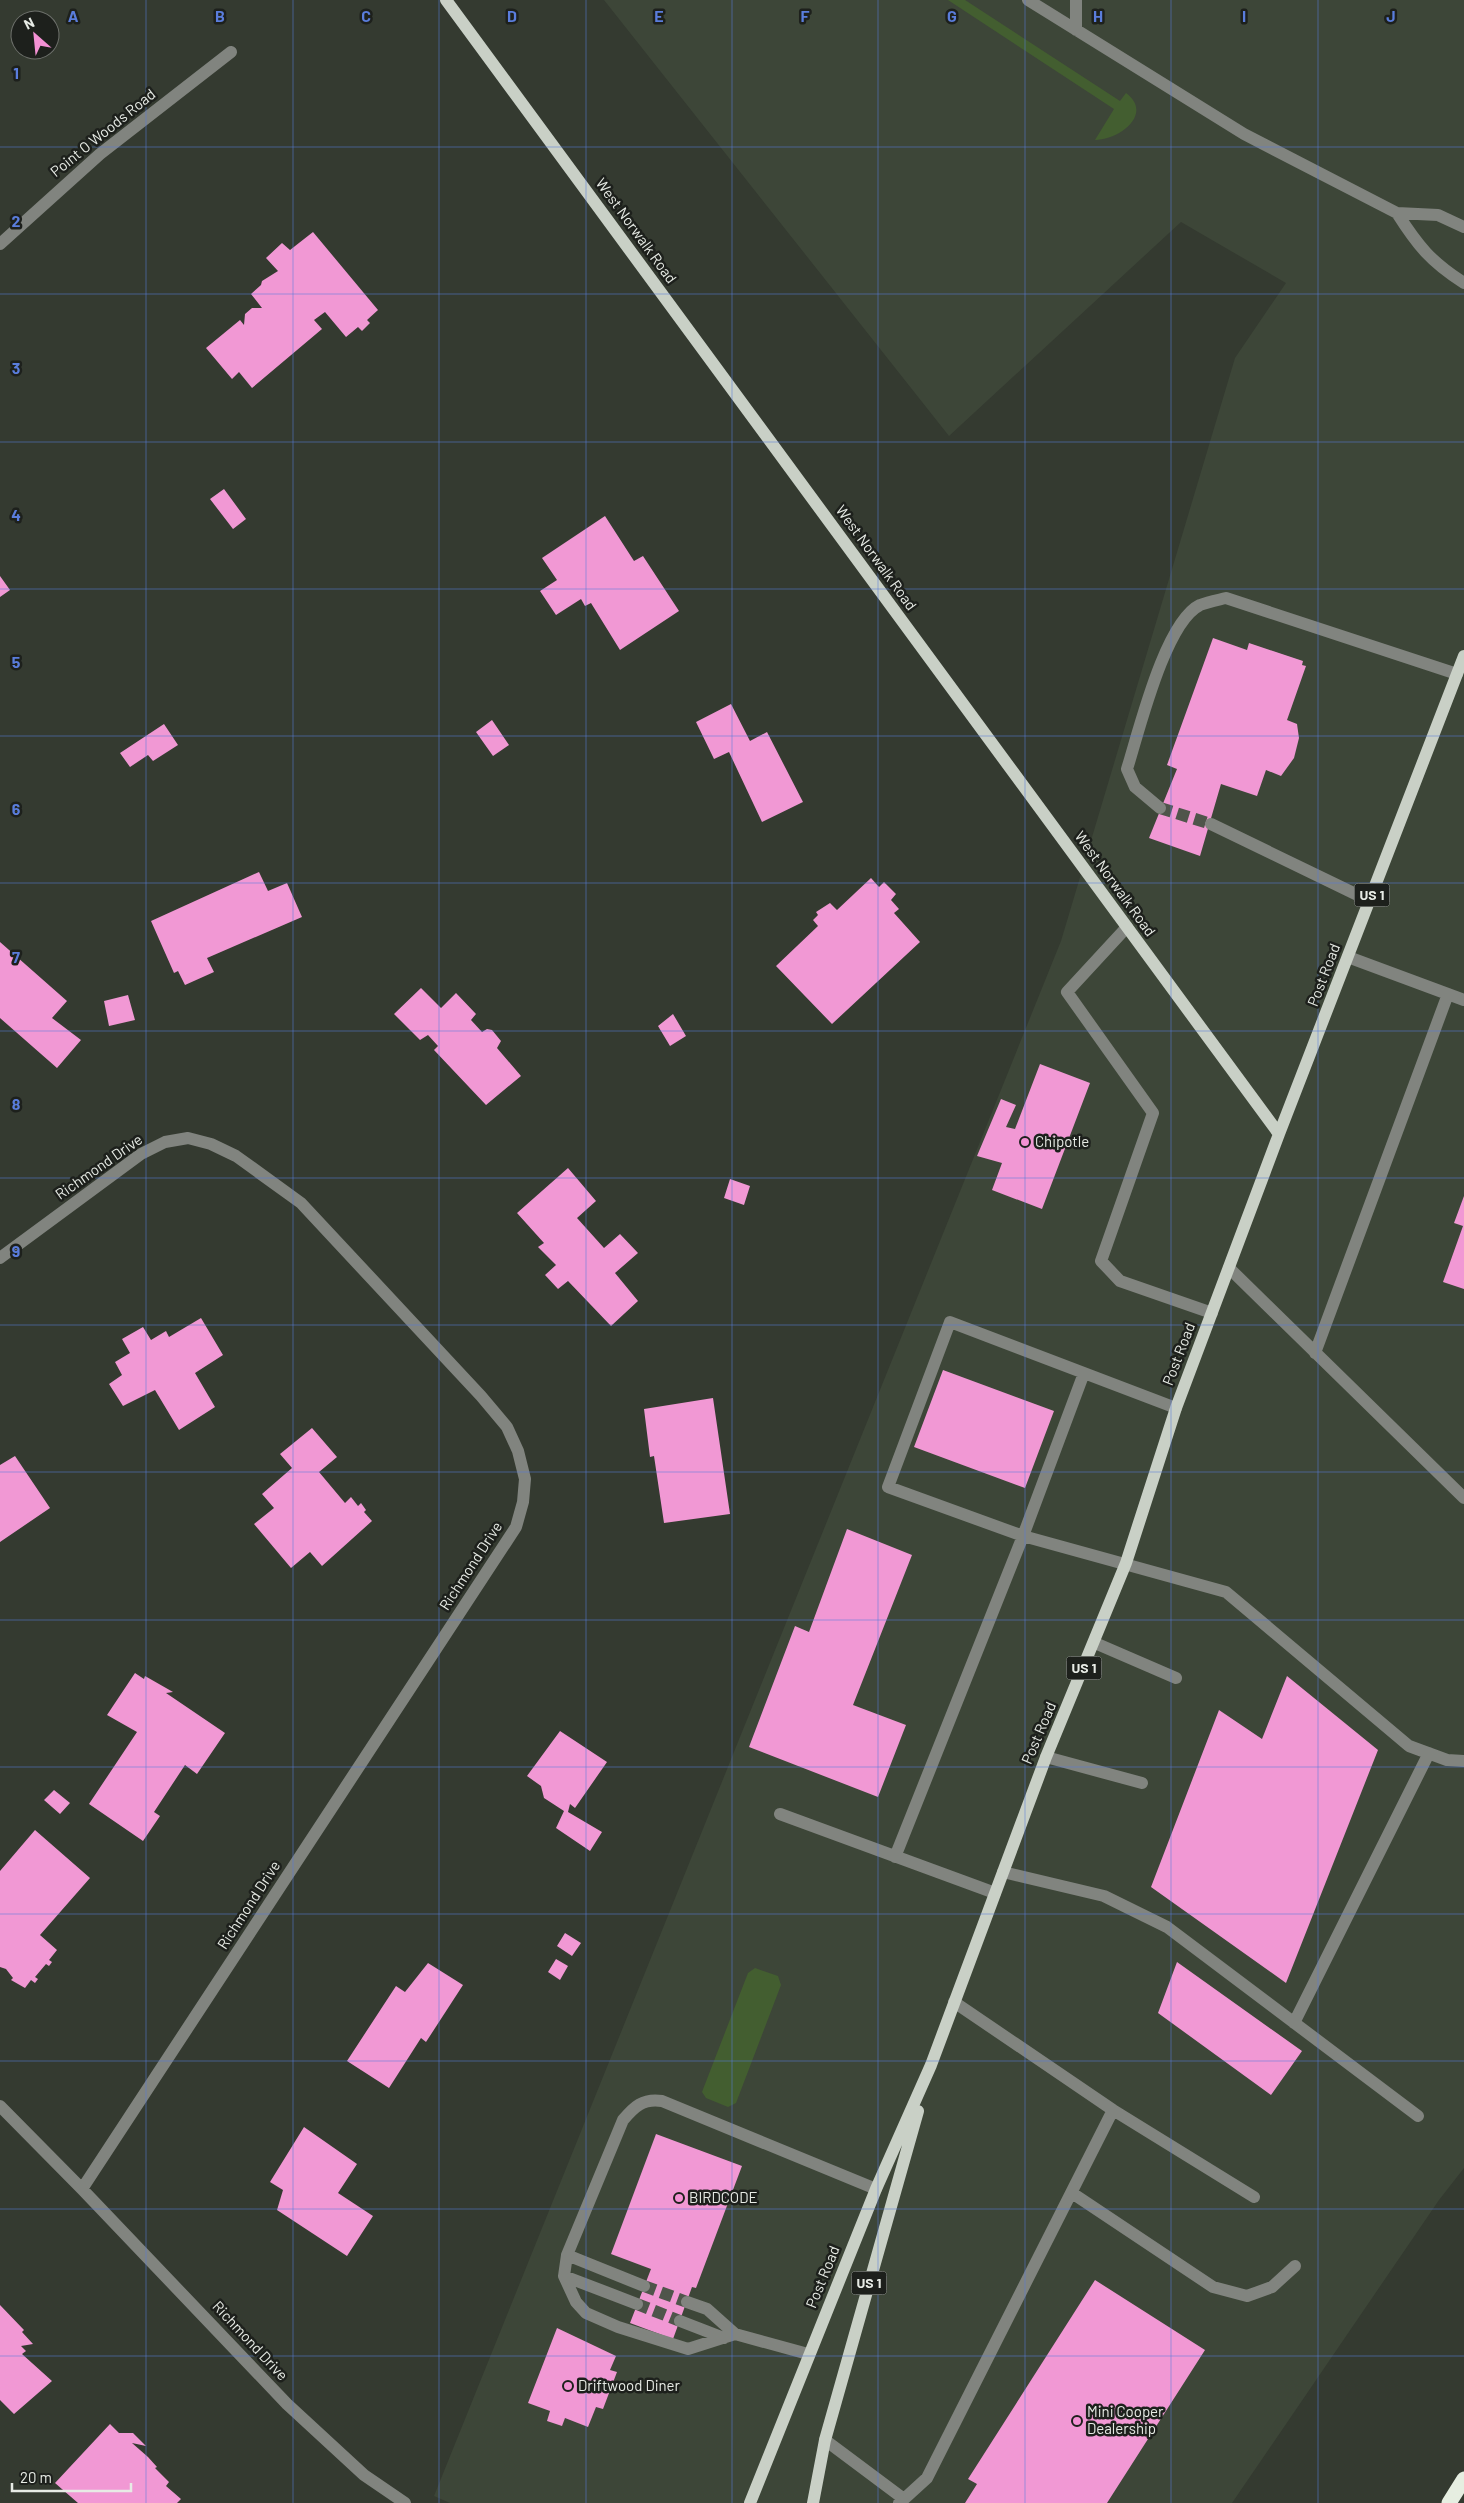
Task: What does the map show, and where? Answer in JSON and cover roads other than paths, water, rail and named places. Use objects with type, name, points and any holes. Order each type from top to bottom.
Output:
[{"type":"highway","points":[[1450,2503],[1464,2479]]},
{"type":"main road","name":"West Norwalk Road","points":[[446,0],[1279,1134]]},
{"type":"main road","name":"Post Road","points":[[750,2503],[808,2354],[876,2189],[931,2065],[1046,1757],[1095,1643],[1126,1563],[1176,1408],[1228,1268],[1464,656]]},
{"type":"main road","name":"Post Road","points":[[814,2503],[825,2440],[931,2065]]},
{"type":"street","points":[[1028,0],[1244,134],[1397,213],[1438,215],[1464,227]]},
{"type":"street","points":[[1076,0],[1076,30]]},
{"type":"street","name":"Point O Woods Road","points":[[0,244],[100,154],[232,52]]},
{"type":"street","points":[[1397,213],[1417,245],[1446,272],[1464,283]]},
{"type":"street","points":[[1160,808],[1135,787],[1127,769],[1168,644],[1186,617],[1199,606],[1226,598],[1457,674]]},
{"type":"street","points":[[1211,824],[1370,902]]},
{"type":"street","points":[[1127,927],[1067,992],[1153,1113],[1101,1261],[1120,1281],[1212,1313]]},
{"type":"street","points":[[1348,958],[1464,1000]]},
{"type":"street","points":[[1315,1353],[1448,994]]},
{"type":"street","name":"Richmond Drive","points":[[0,1258],[141,1154],[165,1142],[188,1138],[211,1144],[236,1156],[301,1203],[507,1427],[518,1451],[525,1479],[523,1502],[516,1527],[82,2189]]},
{"type":"street","points":[[1228,1268],[1464,1498]]},
{"type":"street","points":[[1176,1408],[950,1322],[888,1487],[1023,1536],[1226,1592],[1409,1746],[1447,1760],[1464,1761]]},
{"type":"street","points":[[895,1857],[1023,1536],[1084,1373]]},
{"type":"street","points":[[1095,1643],[1176,1678]]},
{"type":"street","points":[[1294,2023],[1429,1753]]},
{"type":"street","points":[[1046,1757],[1142,1782]]},
{"type":"street","points":[[780,1814],[995,1892]]},
{"type":"street","points":[[1003,1872],[1104,1896],[1168,1927],[1418,2116]]},
{"type":"street","points":[[954,2002],[1113,2110],[1254,2197]]},
{"type":"street","points":[[730,2336],[688,2349],[618,2327],[586,2313],[576,2302],[564,2276],[567,2255],[623,2120],[633,2108],[644,2101],[662,2101],[876,2189]]},
{"type":"street","name":"Richmond Drive","points":[[0,2106],[82,2189],[286,2404],[364,2476],[405,2503]]},
{"type":"street","points":[[825,2440],[901,2501],[927,2478],[1113,2110]]},
{"type":"street","points":[[1072,2193],[1213,2287],[1247,2296],[1272,2287],[1295,2266]]},
{"type":"street","points":[[567,2255],[644,2286]]},
{"type":"street","points":[[564,2276],[638,2304]]},
{"type":"street","points":[[687,2302],[708,2309],[730,2336]]},
{"type":"street","points":[[680,2321],[730,2336],[808,2354]]},
{"type":"tunnel","points":[[1160,808],[1211,824]]},
{"type":"tunnel","points":[[644,2286],[687,2302]]},
{"type":"tunnel","points":[[637,2304],[680,2321]]},
{"type":"place","name":"Chipotle","points":[[1025,1142]]},
{"type":"place","name":"BIRDCODE","points":[[679,2198]]},
{"type":"place","name":"Driftwood Diner","points":[[568,2386]]},
{"type":"place","name":"Mini Cooper Dealership","points":[[1077,2421]]}]
